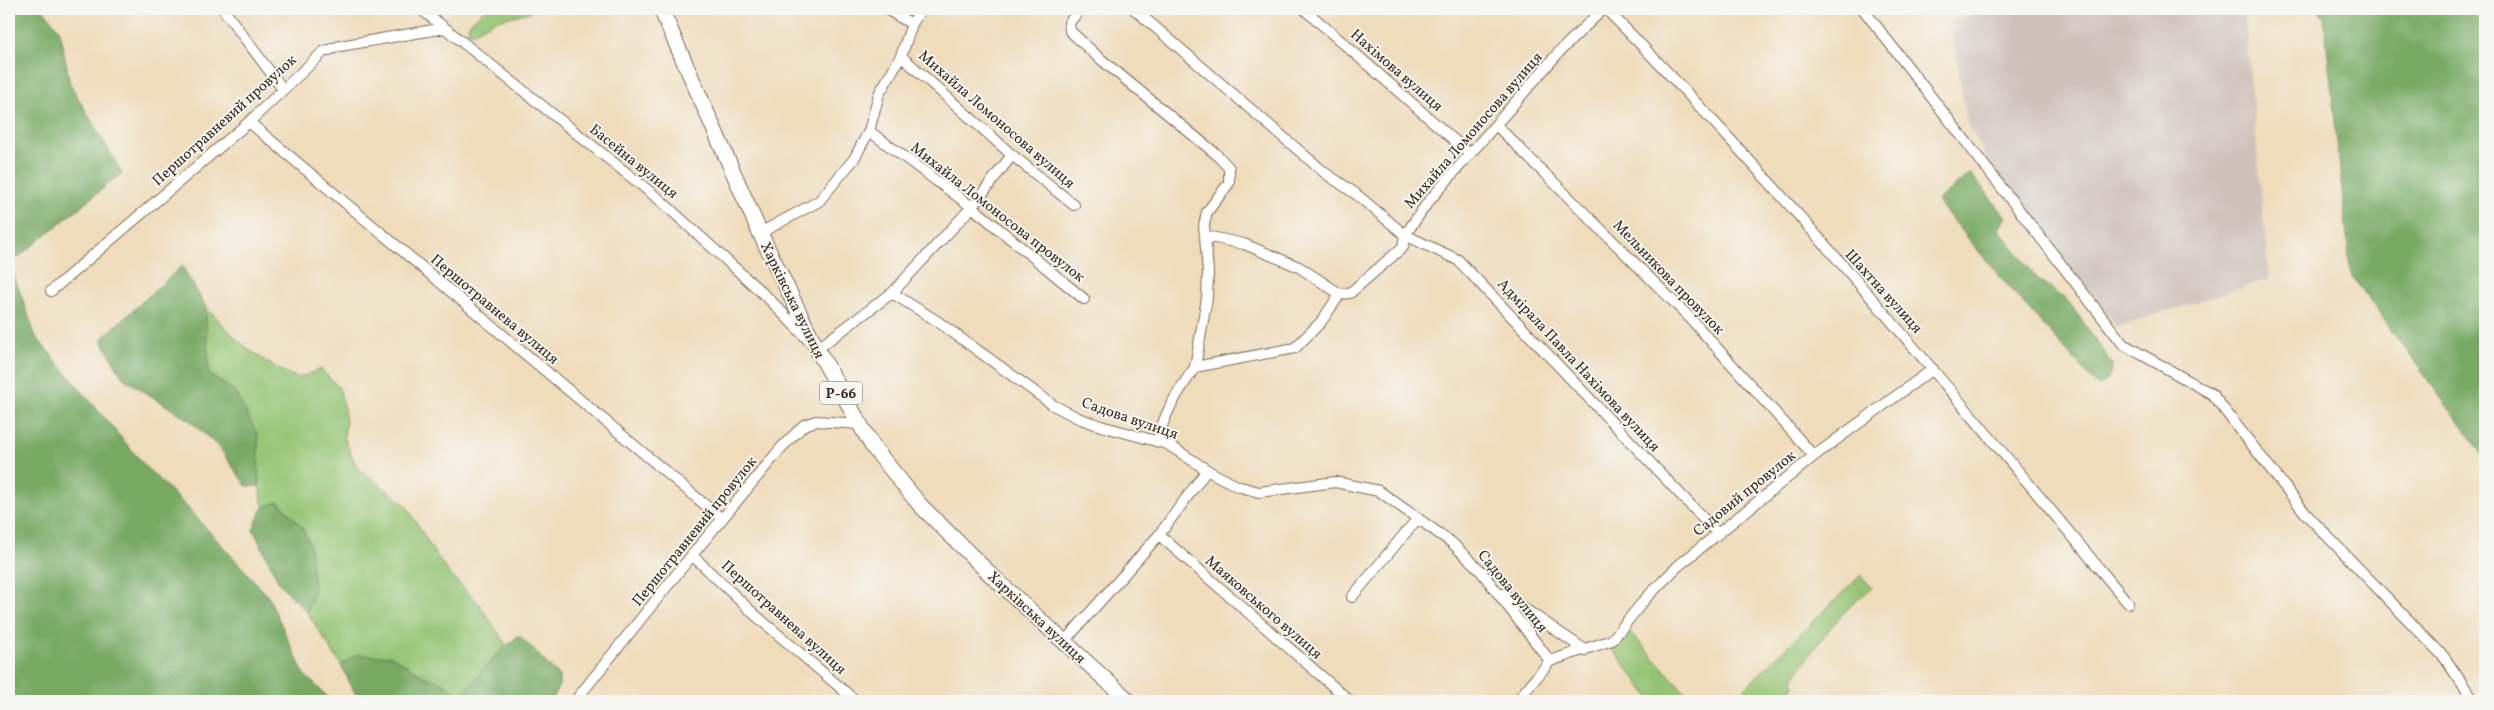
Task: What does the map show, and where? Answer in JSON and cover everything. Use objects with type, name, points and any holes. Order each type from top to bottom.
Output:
[{"type":"main road","name":"Харківська вулиця","points":[[661,9],[760,233],[817,350],[859,424],[889,469],[920,505],[1129,701]]},
{"type":"street","points":[[223,9],[282,88]]},
{"type":"street","name":"Басейна вулиця","points":[[421,9],[660,200],[769,298],[817,350]]},
{"type":"street","points":[[886,9],[912,24]]},
{"type":"street","points":[[760,233],[819,202],[854,159],[869,131],[879,94],[901,56],[912,24],[921,9]]},
{"type":"street","name":"Адмірала Павла Нахімова вулиця","points":[[1134,9],[1324,173],[1356,194],[1405,235],[1458,260],[1718,534]]},
{"type":"street","name":"Нахімова вулиця","points":[[1304,9],[1470,154]]},
{"type":"street","name":"Михайла Ломоносова вулиця","points":[[1195,367],[1295,348],[1345,294],[1403,247],[1405,235],[1428,202],[1560,51],[1604,9]]},
{"type":"street","name":"Шахтна вулиця","points":[[1604,9],[1676,79],[1933,368],[2128,603]]},
{"type":"street","points":[[1863,9],[2123,344],[2212,394],[2306,514],[2444,657],[2474,701]]},
{"type":"street","points":[[1078,11],[1069,24],[1070,31],[1097,56],[1216,154],[1229,168],[1229,183],[1208,212],[1204,225],[1208,272],[1207,298],[1195,367],[1161,424],[1158,442]]},
{"type":"street","name":"Першотравневий провулок","points":[[51,291],[249,122],[282,88],[323,52],[340,46],[445,28]]},
{"type":"street","name":"Михайла Ломоносова вулиця","points":[[901,56],[1012,155],[1074,205]]},
{"type":"street","name":"Першотравнева вулиця","points":[[249,122],[722,519]]},
{"type":"street","name":"Мельникова провулок","points":[[1496,125],[1690,318],[1814,456]]},
{"type":"street","name":"Михайла Ломоносова провулок","points":[[869,131],[972,207],[1084,299]]},
{"type":"street","points":[[817,350],[892,293],[972,207],[1012,155]]},
{"type":"street","points":[[1206,236],[1244,244],[1299,267],[1345,294]]},
{"type":"street","name":"Садова вулиця","points":[[892,293],[938,321],[1053,404],[1078,418],[1128,435],[1158,442],[1180,451],[1207,470],[1237,486],[1259,492],[1335,482],[1379,491],[1451,542],[1496,590],[1550,661]]},
{"type":"street","name":"Садовий провулок","points":[[1550,661],[1612,640],[1646,598],[1678,566],[1814,456],[1933,368]]},
{"type":"street","name":"Першотравневий провулок","points":[[575,701],[692,555],[781,448],[804,425],[816,420],[859,424]]},
{"type":"street","points":[[1064,642],[1159,535],[1207,470]]},
{"type":"street","points":[[1352,597],[1418,518]]},
{"type":"street","name":"Маяковського вулиця","points":[[1159,535],[1350,701]]},
{"type":"street","name":"Першотравнева вулиця","points":[[692,555],[754,614],[856,701]]},
{"type":"street","points":[[1496,590],[1585,650]]},
{"type":"street","points":[[1517,701],[1550,661]]},
{"type":"shaded area","points":[[1989,9],[2244,9],[2269,279],[2117,327],[1992,166],[1967,123],[1951,21]]},
{"type":"green space","points":[[9,9],[43,9],[60,31],[70,84],[122,173],[10,264],[36,337],[146,467],[187,507],[268,596],[304,674],[332,701],[9,701]]},
{"type":"green space","points":[[485,9],[542,9],[494,21],[473,33],[469,32],[468,25]]},
{"type":"green space","points":[[2317,9],[2485,9],[2485,458],[2351,275],[2324,18]]},
{"type":"green space","points":[[1970,173],[2006,217],[1999,229],[2037,278],[2068,301],[2113,365],[2108,380],[2098,386],[2007,285],[1937,201]]},
{"type":"green space","points":[[182,266],[205,305],[209,374],[234,391],[258,435],[259,486],[246,486],[219,447],[189,420],[123,378],[101,339]]},
{"type":"green space","points":[[205,305],[225,328],[247,348],[271,364],[298,378],[321,369],[340,389],[346,421],[344,437],[357,467],[406,505],[448,572],[480,605],[507,646],[461,696],[444,683],[430,679],[391,656],[356,655],[341,665],[307,612],[314,593],[307,538],[302,527],[279,502],[263,507],[259,486],[257,455],[234,391],[209,374]]},
{"type":"green space","points":[[279,502],[302,527],[310,544],[314,593],[307,612],[279,583],[253,529],[263,507]]},
{"type":"green space","points":[[1861,575],[1872,588],[1849,608],[1819,642],[1793,679],[1794,684],[1788,701],[1746,701],[1744,689]]},
{"type":"green space","points":[[1630,632],[1693,701],[1652,701],[1611,647]]},
{"type":"green space","points":[[519,635],[559,676],[559,686],[551,701],[359,701],[341,665],[356,655],[391,656],[424,677],[444,683],[461,696],[495,656]]}]
